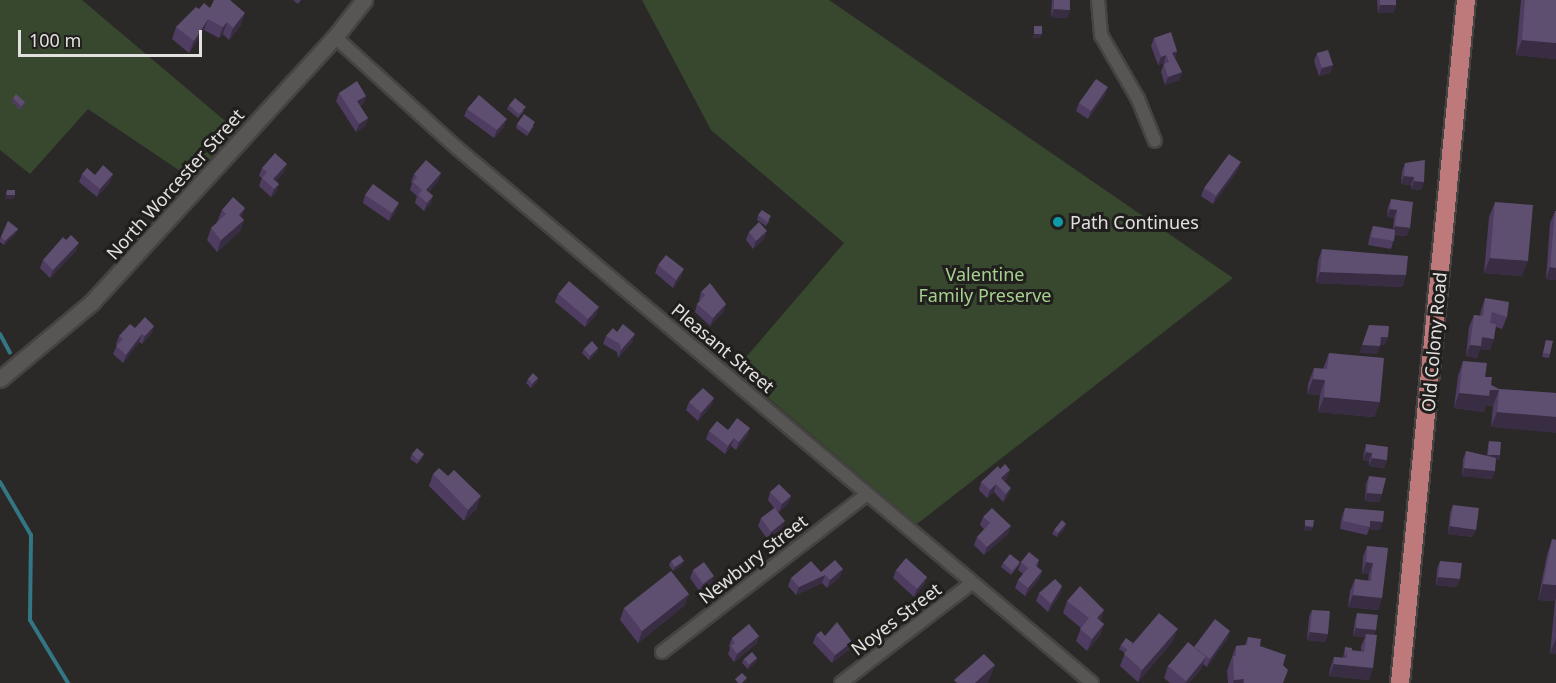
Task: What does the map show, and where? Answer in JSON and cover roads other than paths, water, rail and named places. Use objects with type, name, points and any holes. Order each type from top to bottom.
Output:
[{"type":"highway","name":"Old Colony Road","points":[[1400,683],[1466,0]]},
{"type":"street","name":"North Worcester Street","points":[[0,379],[92,302],[335,37],[364,0]]},
{"type":"street","points":[[1098,0],[1101,35],[1138,99],[1155,141]]},
{"type":"street","name":"Pleasant Street","points":[[335,37],[458,148],[1092,683]]},
{"type":"street","name":"Newbury Street","points":[[662,652],[867,494]]},
{"type":"street","name":"Noyes Street","points":[[843,682],[972,583]]},
{"type":"waterway","points":[[0,334],[10,353]]},
{"type":"waterway","points":[[0,482],[31,535],[30,620],[68,683]]},
{"type":"place","name":"Path Continues","points":[[1058,222]]},
{"type":"park label","name":"Valentine Family Preserve","points":[[985,285]]}]
